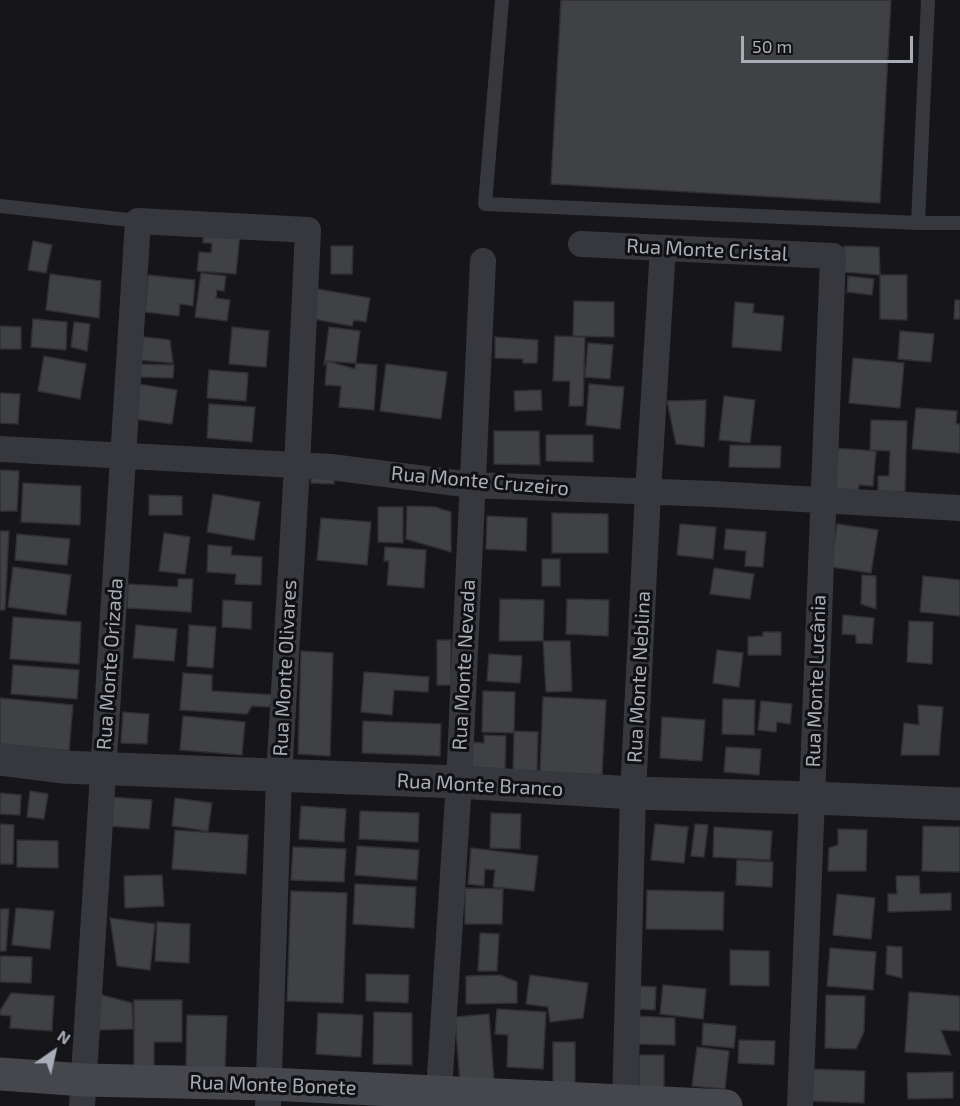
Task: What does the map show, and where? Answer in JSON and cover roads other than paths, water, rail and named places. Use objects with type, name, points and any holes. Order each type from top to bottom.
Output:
[{"type":"main road","name":"Rua Monte Bonete","points":[[0,1074],[83,1093],[726,1106]]},
{"type":"street","name":"Rua Monte Olivares","points":[[138,221],[308,230],[279,777],[268,1095]]},
{"type":"street","name":"Rua Monte Orizada","points":[[83,1093],[138,221]]},
{"type":"street","name":"Rua Monte Cristal","points":[[580,244],[833,256]]},
{"type":"street","name":"Rua Monte Neblina","points":[[625,1104],[633,793],[663,248]]},
{"type":"street","name":"Rua Monte Lucânia","points":[[800,1106],[833,256]]},
{"type":"street","name":"Rua Monte Nevada","points":[[439,1099],[459,782],[483,261]]},
{"type":"street","name":"Rua Monte Cruzeiro","points":[[0,450],[331,467],[472,485],[960,508]]},
{"type":"street","name":"Rua Monte Branco","points":[[0,759],[62,767],[459,782],[633,793],[960,804]]},
{"type":"lane","points":[[502,0],[485,204],[960,223]]},
{"type":"lane","points":[[918,223],[928,0]]},
{"type":"lane","points":[[0,206],[138,221]]}]
